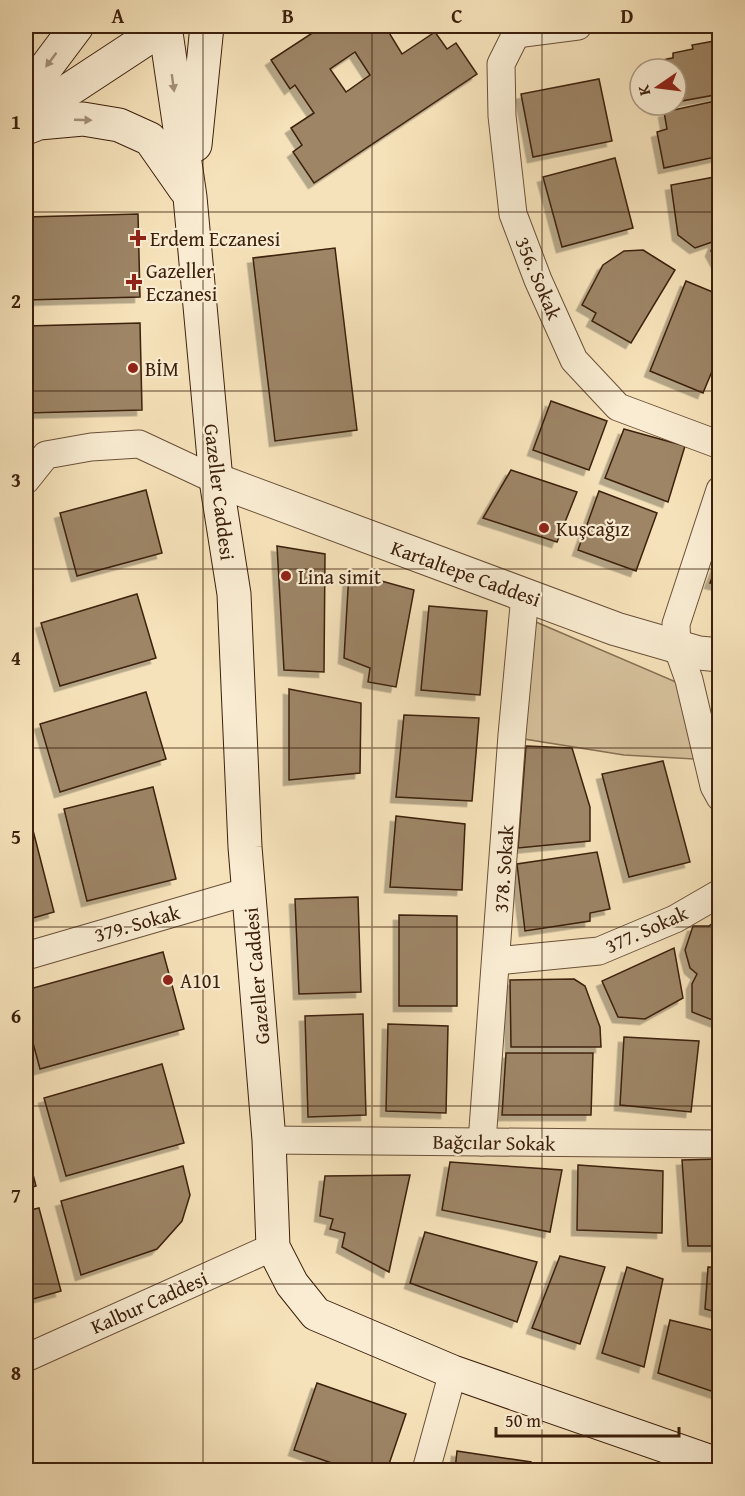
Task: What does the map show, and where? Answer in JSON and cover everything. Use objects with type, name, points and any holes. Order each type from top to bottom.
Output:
[{"type":"main road","points":[[26,94],[77,26]]},
{"type":"main road","points":[[26,118],[165,26]]},
{"type":"main road","name":"Gazeller Caddesi","points":[[165,26],[190,197],[216,480],[234,594],[249,891],[269,1140],[273,1247],[292,1284],[316,1314],[453,1372],[720,1466]]},
{"type":"main road","name":"Gazeller Caddesi","points":[[190,197],[207,26]]},
{"type":"main road","points":[[26,129],[39,123],[83,119],[119,125],[150,139],[190,197]]},
{"type":"main road","name":"Kartaltepe Caddesi","points":[[216,480],[616,629],[699,653],[720,655]]},
{"type":"street","points":[[515,30],[578,26]]},
{"type":"street","name":"356. Sokak","points":[[515,30],[501,63],[502,116],[513,214],[538,280],[574,360],[618,406],[720,445]]},
{"type":"street","points":[[26,480],[46,455],[91,447],[139,444],[216,480]]},
{"type":"street","points":[[720,490],[676,624],[677,646],[689,680],[714,786],[720,797]]},
{"type":"street","name":"378. Sokak","points":[[482,1142],[512,735],[525,595]]},
{"type":"street","name":"379. Sokak","points":[[26,956],[249,891]]},
{"type":"street","name":"377. Sokak","points":[[497,961],[599,951],[675,919],[720,894]]},
{"type":"street","name":"Bağcılar Sokak","points":[[269,1140],[720,1144]]},
{"type":"street","name":"Kalbur Caddesi","points":[[26,1358],[273,1247]]},
{"type":"street","points":[[426,1470],[453,1372]]},
{"type":"shaded area","points":[[529,619],[683,685],[694,759],[624,755],[518,738]]},
{"type":"building","points":[[323,26],[385,26],[402,54],[435,32],[447,49],[456,43],[477,74],[314,183],[293,152],[302,145],[291,128],[314,113],[295,85],[290,89],[271,60]],"holes":[[[355,52],[370,75],[346,92],[330,69]]]},
{"type":"building","points":[[720,40],[720,94],[688,100],[688,57],[673,57],[673,53],[693,49],[692,45]]},
{"type":"building","points":[[599,79],[612,141],[533,157],[521,94]]},
{"type":"building","points":[[720,100],[720,156],[664,168],[657,132],[667,129],[665,117],[688,117],[688,107]]},
{"type":"building","points":[[615,158],[633,228],[562,247],[543,177]]},
{"type":"building","points":[[720,176],[720,261],[717,262],[711,251],[715,241],[695,248],[678,235],[671,185]]},
{"type":"building","points":[[138,214],[140,297],[26,300],[26,217]]},
{"type":"building","points":[[335,248],[357,430],[275,441],[253,258]]},
{"type":"building","points":[[643,250],[675,270],[631,343],[592,321],[596,313],[582,305],[603,265],[624,251]]},
{"type":"building","points":[[686,281],[720,295],[720,352],[703,393],[650,371]]},
{"type":"building","points":[[140,323],[142,410],[26,413],[26,326]]},
{"type":"building","points":[[551,401],[607,421],[589,470],[533,450]]},
{"type":"building","points":[[624,429],[685,446],[668,502],[605,478]]},
{"type":"building","points":[[511,470],[577,492],[557,542],[483,518]]},
{"type":"building","points":[[146,490],[162,553],[77,576],[60,513]]},
{"type":"building","points":[[599,491],[657,513],[636,571],[578,550]]},
{"type":"building","points":[[277,546],[325,554],[324,672],[284,670]]},
{"type":"building","points":[[720,557],[720,585],[710,583]]},
{"type":"building","points":[[349,572],[414,590],[396,687],[368,682],[370,668],[344,658]]},
{"type":"building","points":[[137,594],[156,658],[60,686],[41,623]]},
{"type":"building","points":[[429,606],[487,611],[480,695],[421,690]]},
{"type":"building","points":[[289,689],[361,703],[360,773],[289,780]]},
{"type":"building","points":[[146,692],[166,759],[60,792],[40,724]]},
{"type":"building","points":[[404,715],[479,718],[472,801],[396,797]]},
{"type":"building","points":[[526,746],[572,748],[590,807],[590,841],[518,848]]},
{"type":"building","points":[[663,761],[690,862],[629,877],[602,774]]},
{"type":"building","points":[[153,787],[176,879],[87,901],[64,809]]},
{"type":"building","points":[[26,808],[54,912],[26,920]]},
{"type":"building","points":[[396,816],[465,824],[462,890],[390,887]]},
{"type":"building","points":[[597,852],[610,909],[590,913],[590,921],[525,931],[517,864]]},
{"type":"building","points":[[358,897],[361,992],[299,994],[295,899]]},
{"type":"building","points":[[399,915],[457,916],[457,1006],[399,1006]]},
{"type":"building","points":[[720,917],[720,1023],[692,1012],[692,984],[697,974],[690,968],[685,950],[693,926],[709,926]]},
{"type":"building","points":[[674,948],[683,998],[645,1019],[618,1017],[602,981]]},
{"type":"building","points":[[163,952],[184,1029],[40,1069],[26,1017],[26,990]]},
{"type":"building","points":[[574,979],[585,986],[600,1027],[601,1047],[511,1047],[510,980]]},
{"type":"building","points":[[363,1014],[366,1115],[308,1117],[305,1016]]},
{"type":"building","points":[[388,1024],[448,1026],[446,1113],[386,1111]]},
{"type":"building","points":[[624,1037],[699,1041],[691,1112],[620,1105]]},
{"type":"building","points":[[506,1053],[593,1053],[591,1115],[502,1115]]},
{"type":"building","points":[[162,1064],[184,1143],[66,1176],[44,1098]]},
{"type":"building","points":[[26,1148],[36,1186],[26,1189]]},
{"type":"building","points":[[720,1159],[720,1246],[688,1246],[682,1160]]},
{"type":"building","points":[[450,1162],[562,1170],[550,1232],[442,1210]]},
{"type":"building","points":[[578,1165],[663,1171],[662,1233],[577,1230]]},
{"type":"building","points":[[183,1166],[190,1195],[182,1221],[157,1249],[81,1275],[61,1201]]},
{"type":"building","points":[[410,1175],[389,1272],[342,1247],[345,1233],[330,1229],[333,1219],[320,1216],[325,1176]]},
{"type":"building","points":[[39,1208],[61,1291],[26,1301],[26,1211]]},
{"type":"building","points":[[425,1232],[537,1262],[517,1322],[410,1283]]},
{"type":"building","points":[[560,1256],[605,1267],[580,1344],[532,1328]]},
{"type":"building","points":[[627,1267],[663,1279],[644,1367],[602,1353]]},
{"type":"building","points":[[708,1267],[720,1268],[720,1313],[705,1309]]},
{"type":"building","points":[[670,1320],[720,1332],[720,1394],[658,1373]]},
{"type":"building","points":[[317,1383],[406,1414],[387,1470],[352,1470],[294,1450]]},
{"type":"building","points":[[457,1451],[531,1462],[530,1470],[455,1470]]},
{"type":"place","name":"Erdem Eczanesi","points":[[138,238]]},
{"type":"place","name":"Gazeller Eczanesi","points":[[134,282]]},
{"type":"place","name":"BİM","points":[[133,368]]},
{"type":"place","name":"Kuşcağız","points":[[544,528]]},
{"type":"place","name":"Lina simit","points":[[286,576]]},
{"type":"place","name":"A101","points":[[168,980]]}]
